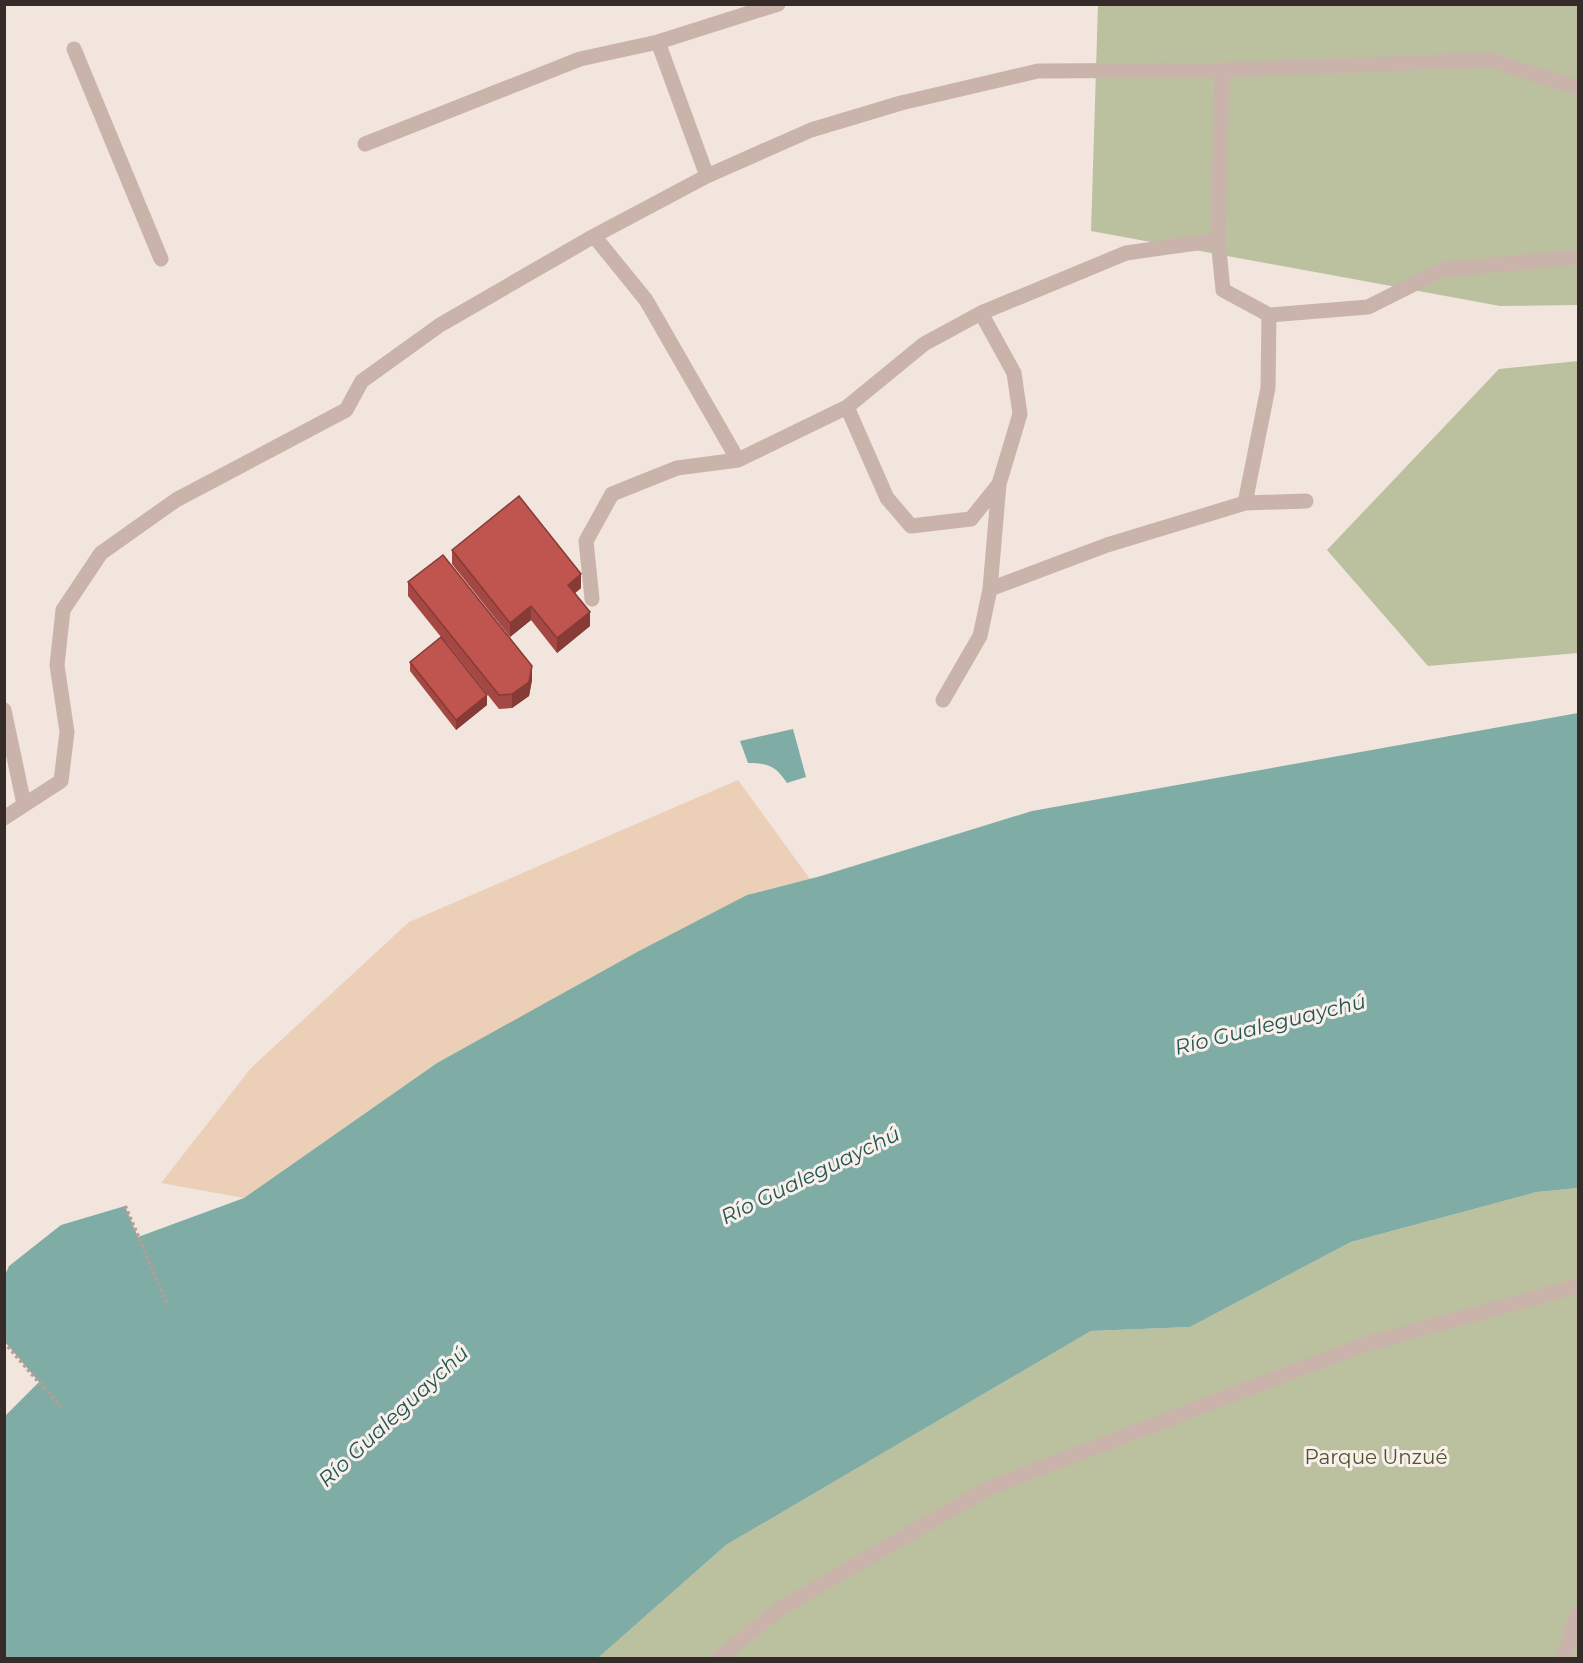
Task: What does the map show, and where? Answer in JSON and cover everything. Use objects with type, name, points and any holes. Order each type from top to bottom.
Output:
[{"type":"street","points":[[365,144],[580,59],[658,42],[778,4]]},
{"type":"street","points":[[658,42],[707,176]]},
{"type":"street","points":[[74,49],[161,260]]},
{"type":"street","points":[[4,818],[61,781],[67,732],[57,665],[63,610],[101,554],[176,500],[346,410],[362,381],[440,325],[594,236],[707,176],[811,130],[900,103],[1038,71],[1222,70],[1490,60],[1578,88]]},
{"type":"street","points":[[1222,70],[1218,240],[1223,290],[1269,315],[1368,307],[1442,270],[1578,257]]},
{"type":"street","points":[[594,236],[646,300],[738,460]]},
{"type":"street","points":[[592,599],[586,541],[612,494],[677,468],[738,460],[847,407],[924,344],[981,313],[1126,253],[1218,240]]},
{"type":"street","points":[[943,700],[980,636],[990,589],[999,484],[1020,414],[1014,373],[981,313]]},
{"type":"street","points":[[1245,503],[1268,388],[1269,315]]},
{"type":"street","points":[[847,407],[887,498],[911,526],[971,519],[999,484]]},
{"type":"street","points":[[990,589],[1107,545],[1245,503],[1306,501]]},
{"type":"street","points":[[4,710],[24,804]]},
{"type":"street","points":[[719,1659],[781,1608],[991,1487],[1363,1346],[1578,1286]]},
{"type":"street","points":[[1564,1659],[1578,1613]]},
{"type":"path","points":[[125,1206],[168,1306]]},
{"type":"path","points":[[4,1342],[61,1407]]},
{"type":"green space","points":[[1098,5],[1578,5],[1578,305],[1500,306],[1091,231]]},
{"type":"green space","points":[[1578,361],[1578,653],[1428,666],[1327,550],[1499,369]]},
{"type":"green space","name":"Parque Unzué","points":[[1578,1188],[1578,1658],[598,1658],[726,1545],[1091,1331],[1190,1327],[1351,1242],[1537,1192]]},
{"type":"sand","points":[[738,780],[810,879],[747,895],[437,1063],[244,1198],[161,1183],[251,1068],[409,922]]},
{"type":"water","name":"Río Gualeguaychú","points":[[1578,713],[1578,1188],[1537,1192],[1351,1242],[1190,1327],[1091,1331],[726,1545],[598,1658],[5,1658],[5,1416],[39,1382],[5,1342],[5,1275],[9,1266],[61,1225],[125,1206],[138,1237],[244,1198],[437,1063],[639,951],[747,895],[821,876],[1032,811]]},
{"type":"water","points":[[793,729],[806,777],[787,783],[771,767],[748,763],[740,741]]},
{"type":"building","points":[[519,496],[581,574],[568,585],[590,612],[557,638],[531,606],[510,623],[452,550]]},
{"type":"building","points":[[443,555],[532,666],[529,682],[512,694],[499,695],[408,582]]},
{"type":"building","points":[[441,637],[487,695],[456,720],[410,662]]}]
